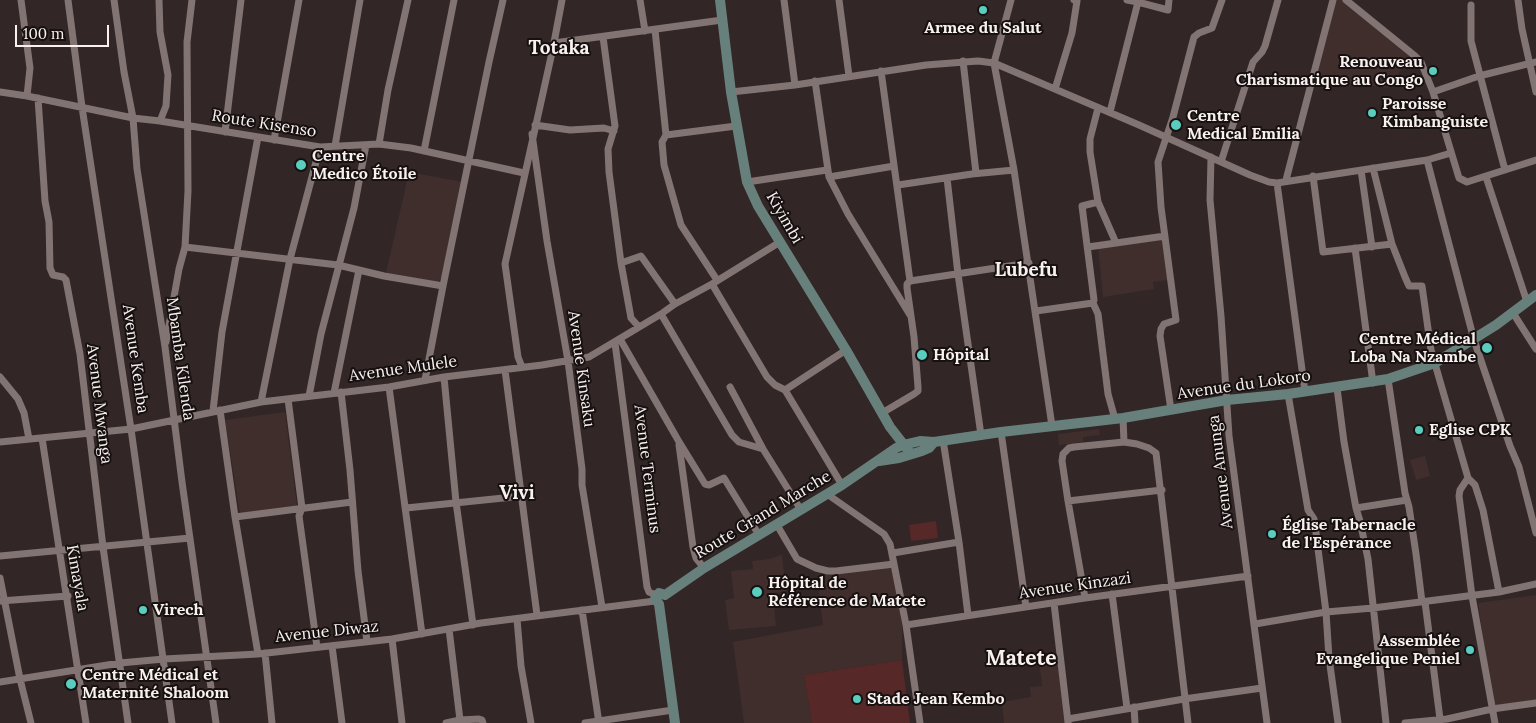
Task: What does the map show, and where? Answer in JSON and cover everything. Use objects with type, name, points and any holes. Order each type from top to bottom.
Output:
[{"type":"street","points":[[21,0],[30,68],[26,96]]},
{"type":"street","name":"Avenue Kemba","points":[[68,0],[82,108],[131,429],[172,723]]},
{"type":"street","name":"Mbamba Kilenda","points":[[114,0],[124,72],[133,118],[137,169],[165,347],[216,723]]},
{"type":"street","points":[[159,0],[160,32],[168,74],[166,106],[160,121]]},
{"type":"street","points":[[165,347],[185,247],[188,191],[187,42],[192,0]]},
{"type":"street","points":[[225,132],[241,0]]},
{"type":"street","points":[[274,140],[299,0]]},
{"type":"street","points":[[335,146],[360,0]]},
{"type":"street","points":[[379,144],[384,110],[408,0]]},
{"type":"street","points":[[424,151],[454,0]]},
{"type":"street","points":[[425,380],[503,0]]},
{"type":"street","points":[[522,368],[518,358],[505,264],[562,0]]},
{"type":"street","points":[[640,0],[645,31]]},
{"type":"street","name":"Kiyimbi","points":[[722,0],[722,20],[731,92],[746,182],[758,206],[846,350],[890,427],[899,446],[899,458]]},
{"type":"street","points":[[784,0],[794,84]]},
{"type":"street","points":[[838,0],[849,76]]},
{"type":"street","points":[[1011,0],[994,63],[1029,263],[1052,426]]},
{"type":"street","points":[[1055,89],[1072,33],[1077,1],[1074,0]]},
{"type":"street","points":[[1127,0],[1168,10],[1169,0]]},
{"type":"street","points":[[1172,410],[1160,336],[1164,324],[1176,320],[1158,162],[1194,38],[1199,33],[1212,28],[1222,0]]},
{"type":"street","points":[[1221,162],[1253,62],[1265,46],[1278,0]]},
{"type":"street","points":[[1286,180],[1333,0]]},
{"type":"street","points":[[1346,0],[1420,62],[1434,92],[1459,178],[1462,181],[1467,182],[1486,177],[1536,160]]},
{"type":"street","points":[[1518,0],[1532,63],[1536,92]]},
{"type":"street","points":[[1110,112],[1138,2]]},
{"type":"street","points":[[1471,6],[1470,34],[1479,76],[1505,170]]},
{"type":"street","points":[[554,43],[722,20]]},
{"type":"street","points":[[655,30],[666,135],[662,142],[664,165],[679,219],[766,377],[774,385],[785,390],[842,485]]},
{"type":"street","points":[[603,37],[612,99],[614,131],[608,149],[609,172],[621,263],[631,318],[639,327]]},
{"type":"street","points":[[731,92],[963,61],[978,61],[994,63],[1269,182],[1277,183],[1286,180],[1427,160],[1451,152]]},
{"type":"street","points":[[963,61],[976,173]]},
{"type":"street","points":[[1434,92],[1479,76],[1532,63]]},
{"type":"street","points":[[881,72],[910,281],[907,284],[907,288],[914,337],[918,391],[882,413]]},
{"type":"street","points":[[815,82],[828,173],[848,214],[911,317]]},
{"type":"street","name":"Route Kisenso","points":[[0,92],[133,118],[320,147],[379,144],[470,160],[524,173]]},
{"type":"street","name":"Avenue Mwanga","points":[[38,98],[45,201],[50,222],[50,265],[53,275],[63,277],[66,280],[80,354],[103,547],[128,723]]},
{"type":"street","points":[[1098,108],[1092,131],[1090,152],[1098,202],[1116,243]]},
{"type":"street","points":[[535,125],[570,130],[604,128],[614,131]]},
{"type":"street","points":[[666,135],[736,126]]},
{"type":"street","name":"Avenue Kinsaku","points":[[532,134],[547,241],[568,361],[582,469],[582,485],[602,607]]},
{"type":"street","points":[[258,137],[222,332],[217,410],[272,723]]},
{"type":"street","points":[[309,396],[321,334],[354,208],[366,144]]},
{"type":"street","points":[[262,402],[290,259],[320,147]]},
{"type":"street","name":"Avenue Anunga","points":[[1211,157],[1210,200],[1229,436],[1267,723]]},
{"type":"street","points":[[1427,160],[1474,340],[1519,467],[1536,533]]},
{"type":"street","points":[[746,182],[894,166]]},
{"type":"street","points":[[1373,168],[1392,244],[1409,286],[1422,286],[1431,350],[1468,478],[1474,484],[1482,510],[1499,592]]},
{"type":"street","points":[[898,185],[976,173],[1014,170]]},
{"type":"street","points":[[1361,170],[1372,246]]},
{"type":"street","points":[[1313,176],[1322,250],[1324,252],[1392,244]]},
{"type":"street","points":[[1486,177],[1527,302]]},
{"type":"street","points":[[947,178],[958,274],[981,435]]},
{"type":"street","points":[[1277,183],[1305,392]]},
{"type":"street","points":[[1098,202],[1082,206],[1093,304],[1098,314],[1108,394],[1119,418],[1124,442]]},
{"type":"street","points":[[1088,247],[1165,236]]},
{"type":"street","name":"Avenue Mulele","points":[[0,442],[131,429],[262,402],[389,387],[444,377],[522,368],[589,357],[780,242]]},
{"type":"street","points":[[185,247],[338,265],[443,286]]},
{"type":"street","points":[[1355,248],[1373,383]]},
{"type":"street","points":[[621,263],[641,256],[675,304]]},
{"type":"street","points":[[910,281],[1029,263]]},
{"type":"street","points":[[360,270],[338,393],[350,470],[358,571],[367,641]]},
{"type":"street","name":"Avenue du Lokoro","points":[[899,446],[920,441],[938,441],[1119,418],[1227,400],[1373,383],[1435,363],[1474,340],[1536,295]]},
{"type":"street","points":[[1036,311],[1093,304]]},
{"type":"street","points":[[1513,313],[1535,348],[1536,354]]},
{"type":"street","points":[[661,314],[732,435],[739,442],[763,448]]},
{"type":"street","points":[[618,341],[705,484],[710,485],[724,478],[759,535]]},
{"type":"street","name":"Avenue Terminus","points":[[618,341],[647,587],[649,592],[659,599],[675,723]]},
{"type":"street","points":[[785,390],[846,350]]},
{"type":"street","points":[[505,370],[537,615]]},
{"type":"street","points":[[0,377],[18,399],[24,412],[29,439]]},
{"type":"street","points":[[444,377],[456,502],[473,625]]},
{"type":"street","points":[[1388,379],[1440,719]]},
{"type":"street","points":[[389,387],[422,634]]},
{"type":"street","points":[[730,387],[763,448],[801,510]]},
{"type":"street","points":[[1337,388],[1344,442],[1356,508],[1368,559],[1386,723]]},
{"type":"street","points":[[1288,394],[1308,510],[1314,519],[1338,723]]},
{"type":"street","points":[[288,399],[302,508],[298,516],[317,647]]},
{"type":"street","points":[[1001,432],[1026,606]]},
{"type":"street","name":"Kimayala","points":[[42,438],[58,549],[68,596],[86,723]]},
{"type":"street","points":[[678,440],[692,548],[696,558],[704,568]]},
{"type":"street","points":[[938,441],[959,542],[968,615]]},
{"type":"street","name":"Avenue du Lokoro","points":[[910,454],[926,449],[938,441]]},
{"type":"street","points":[[1085,598],[1062,461],[1064,454],[1069,448],[1124,442],[1149,448],[1156,453],[1162,490],[1188,723]]},
{"type":"street","name":"Kiyimbi","points":[[899,446],[910,454]]},
{"type":"street","name":"Route Grand Marche","points":[[659,599],[704,568],[842,485],[899,446]]},
{"type":"street","name":"Route Grand Marche","points":[[878,462],[910,454]]},
{"type":"street","points":[[1468,478],[1460,490],[1459,496],[1472,596],[1494,723]]},
{"type":"street","points":[[1068,502],[1162,490]]},
{"type":"street","points":[[827,494],[884,534],[893,552],[920,723]]},
{"type":"street","points":[[406,508],[522,496]]},
{"type":"street","points":[[1356,508],[1407,500]]},
{"type":"street","points":[[235,517],[352,502]]},
{"type":"street","points":[[777,524],[796,559],[816,568],[836,571],[894,564]]},
{"type":"street","points":[[0,556],[190,538]]},
{"type":"street","points":[[893,552],[959,542]]},
{"type":"street","name":"Avenue Kinzazi","points":[[906,625],[1026,606],[1248,576]]},
{"type":"street","points":[[0,578],[2,601],[31,723]]},
{"type":"street","points":[[1255,624],[1326,612],[1472,596],[1536,584]]},
{"type":"street","points":[[1112,594],[1130,708],[1136,723]]},
{"type":"street","points":[[2,601],[68,596]]},
{"type":"street","name":"Avenue Diwaz","points":[[0,682],[164,659],[261,653],[332,646],[422,634],[537,615],[659,599]]},
{"type":"street","points":[[1054,603],[1068,721],[1130,708],[1262,688]]},
{"type":"street","points":[[582,610],[598,722]]},
{"type":"street","points":[[517,619],[521,666],[531,723]]},
{"type":"street","points":[[449,629],[460,720]]},
{"type":"street","points":[[392,638],[402,723]]},
{"type":"street","points":[[332,646],[342,723]]},
{"type":"street","points":[[1405,723],[1536,703]]},
{"type":"street","points":[[586,723],[673,710]]},
{"type":"street","points":[[446,723],[481,719],[483,723]]},
{"type":"shaded area","points":[[1336,0],[1342,0],[1411,55],[1389,88],[1315,79]]},
{"type":"shaded area","points":[[409,172],[463,182],[443,276],[438,282],[386,273]]},
{"type":"shaded area","points":[[1162,239],[1168,280],[1153,282],[1154,289],[1103,297],[1098,247]]},
{"type":"shaded area","points":[[285,412],[297,506],[240,514],[225,420]]},
{"type":"shaded area","points":[[1099,429],[1100,435],[1083,437],[1083,442],[1059,445],[1058,434]]},
{"type":"shaded area","points":[[1425,456],[1430,476],[1416,480],[1410,460]]},
{"type":"shaded area","points":[[936,521],[938,538],[911,541],[909,525]]},
{"type":"shaded area","name":"Hôpital de Référence de Matete","points":[[782,555],[786,591],[773,593],[776,626],[729,630],[725,600],[734,598],[731,571],[753,569],[752,561],[770,559]]},
{"type":"shaded area","points":[[893,566],[902,625],[902,660],[804,675],[812,723],[744,723],[733,642],[823,625],[817,575]]},
{"type":"shaded area","points":[[1536,595],[1536,700],[1493,706],[1478,603]]},
{"type":"shaded area","points":[[1057,653],[1066,723],[1004,723],[1002,702],[1031,697],[1030,687],[1042,686],[1039,660],[1048,659],[1048,655]]},
{"type":"shaded area","name":"Stade Jean Kembo","points":[[902,660],[910,723],[812,723],[804,675]]},
{"type":"place","name":"Armee du Salut","points":[[983,10]]},
{"type":"place","name":"Renouveau Charismatique au Congo","points":[[1433,71]]},
{"type":"place","name":"Paroisse Kimbanguiste","points":[[1372,113]]},
{"type":"place","name":"Centre Medical Emilia","points":[[1176,125]]},
{"type":"place","name":"Centre Medico Étoile","points":[[301,165]]},
{"type":"place","name":"Centre Médical Loba Na Nzambe","points":[[1487,348]]},
{"type":"place","name":"Hôpital","points":[[922,355]]},
{"type":"place","name":"Eglise CPK","points":[[1419,430]]},
{"type":"place","name":"Église Tabernacle de l'Espérance","points":[[1272,534]]},
{"type":"place","name":"Hôpital de Référence de Matete","points":[[757,592]]},
{"type":"place","name":"Virech","points":[[143,610]]},
{"type":"place","name":"Assemblée Evangelique Peniel","points":[[1470,650]]},
{"type":"place","name":"Centre Médical et Maternité Shaloom","points":[[71,684]]},
{"type":"place","name":"Stade Jean Kembo","points":[[857,699]]},
{"type":"district","name":"Totaka","points":[[559,49]]},
{"type":"district","name":"Lubefu","points":[[1026,271]]},
{"type":"district","name":"Vivi","points":[[517,494]]},
{"type":"district","name":"Matete","points":[[1021,659]]}]
